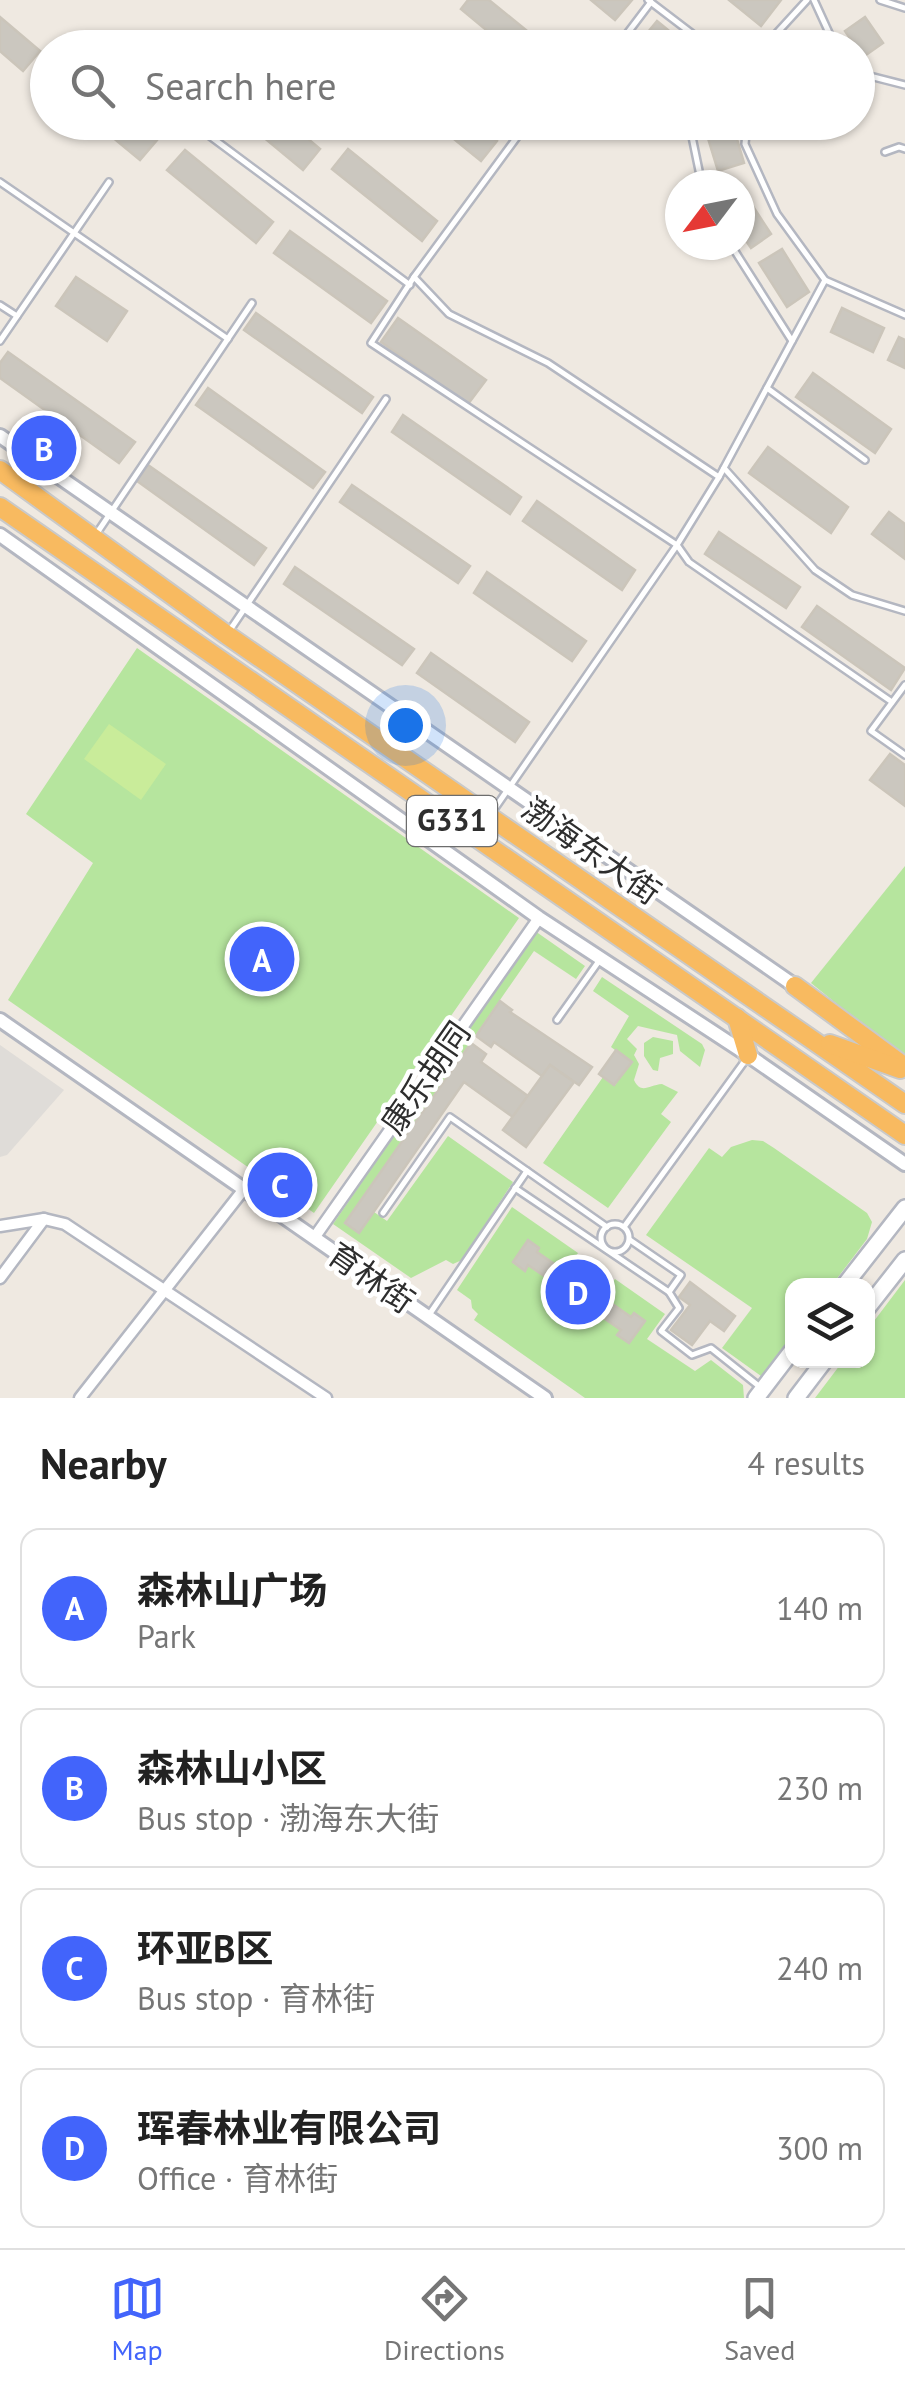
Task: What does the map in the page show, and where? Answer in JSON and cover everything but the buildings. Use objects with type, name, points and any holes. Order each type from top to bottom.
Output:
[{"type":"highway","name":"渤海东大街","points":[[0,470],[226,635],[905,1104]]},
{"type":"highway","name":"渤海东大街","points":[[0,507],[905,1135]]},
{"type":"highway","points":[[795,986],[905,1069]]},
{"type":"highway","points":[[737,1018],[748,1055]]},
{"type":"highway","points":[[803,1034],[880,1064],[905,1069]]},
{"type":"main road","points":[[851,1278],[898,1228],[905,1208]]},
{"type":"main road","points":[[875,1298],[905,1260]]},
{"type":"main road","points":[[759,1394],[785,1361]]},
{"type":"main road","points":[[796,1398],[819,1368]]},
{"type":"street","name":"渤海东大街","points":[[0,436],[795,986]]},
{"type":"street","points":[[0,535],[539,918],[905,1164]]},
{"type":"street","name":"康乐胡同","points":[[314,1238],[539,918]]},
{"type":"street","name":"育林街","points":[[0,1020],[545,1398]]},
{"type":"street","points":[[80,1398],[244,1190]]},
{"type":"street","points":[[0,1278],[44,1219]]},
{"type":"street","points":[[0,1226],[44,1219],[65,1224],[326,1398]]},
{"type":"lane","points":[[781,30],[811,0],[827,30]]},
{"type":"lane","points":[[880,0],[905,8]]},
{"type":"lane","points":[[630,30],[651,1],[688,30]]},
{"type":"lane","points":[[875,77],[905,85]]},
{"type":"lane","points":[[215,140],[410,284]]},
{"type":"lane","points":[[515,140],[414,277],[371,343],[677,545],[689,562],[892,702]]},
{"type":"lane","points":[[693,140],[699,170]]},
{"type":"lane","points":[[745,140],[777,214],[825,280],[905,315]]},
{"type":"lane","points":[[885,152],[905,148]]},
{"type":"lane","points":[[0,182],[228,339]]},
{"type":"lane","points":[[0,341],[110,182]]},
{"type":"lane","points":[[740,260],[792,342]]},
{"type":"lane","points":[[414,277],[449,314],[548,363],[719,477]]},
{"type":"lane","points":[[476,837],[677,545],[719,477],[825,280]]},
{"type":"lane","points":[[0,304],[17,316]]},
{"type":"lane","points":[[95,537],[252,304]]},
{"type":"lane","points":[[767,388],[864,460]]},
{"type":"lane","points":[[226,635],[386,399]]},
{"type":"lane","points":[[724,468],[815,570],[852,595],[905,611]]},
{"type":"lane","points":[[905,685],[871,731],[905,755]]},
{"type":"lane","points":[[558,1020],[601,958]]},
{"type":"lane","points":[[624,1227],[748,1055]]},
{"type":"lane","points":[[384,1213],[450,1117],[607,1226],[624,1227],[630,1240],[681,1275],[669,1292]]},
{"type":"lane","points":[[428,1317],[527,1170]]},
{"type":"lane","points":[[516,1188],[669,1292],[679,1308],[660,1331],[692,1355],[711,1348],[759,1394]]},
{"type":"lane","points":[[607,1226],[601,1238],[607,1250]]},
{"type":"lane","points":[[607,1250],[622,1252],[630,1240]]},
{"type":"green space","points":[[137,648],[519,918],[314,1213],[8,1000],[93,863],[26,814]]},
{"type":"green space","points":[[109,724],[166,764],[141,800],[84,759]]},
{"type":"green space","points":[[905,866],[905,1059],[811,983]]},
{"type":"green space","points":[[535,931],[585,966],[576,979],[534,951],[346,1222],[359,1232],[374,1212],[387,1221],[448,1136],[513,1182],[462,1260],[453,1264],[446,1260],[411,1278],[333,1224]]},
{"type":"green space","points":[[602,977],[702,1044],[705,1050],[700,1067],[680,1051],[677,1035],[638,1026],[627,1039],[637,1049],[637,1085],[643,1088],[662,1084],[678,1092],[661,1114],[671,1122],[608,1208],[543,1163],[603,1077],[615,1085],[631,1062],[611,1047],[629,1016],[593,991]]},
{"type":"green space","points":[[653,1037],[673,1041],[673,1054],[660,1058],[658,1071],[644,1056],[644,1043]]},
{"type":"green space","points":[[752,1140],[763,1141],[867,1213],[872,1222],[867,1239],[837,1278],[785,1278],[785,1346],[761,1376],[722,1348],[752,1308],[646,1235],[709,1148],[722,1157],[731,1147]]},
{"type":"green space","points":[[512,1207],[578,1253],[566,1272],[528,1241],[513,1263],[524,1270],[528,1265],[556,1284],[550,1293],[586,1318],[592,1310],[621,1330],[618,1335],[629,1343],[645,1321],[634,1313],[631,1317],[601,1296],[615,1279],[665,1314],[647,1339],[695,1371],[711,1360],[743,1385],[744,1398],[585,1398],[474,1320],[478,1314],[471,1300],[457,1290]]},
{"type":"green space","points":[[905,1280],[905,1398],[815,1398],[838,1368],[875,1368],[875,1320]]},
{"type":"shaded area","points":[[0,1045],[64,1090],[7,1155],[0,1157]]},
{"type":"place","name":"森林山小区","points":[[44,448]]},
{"type":"place","name":"森林山广场","points":[[262,959]]},
{"type":"place","name":"环亚B区","points":[[280,1185]]},
{"type":"place","name":"珲春林业有限公司","points":[[578,1292]]}]
